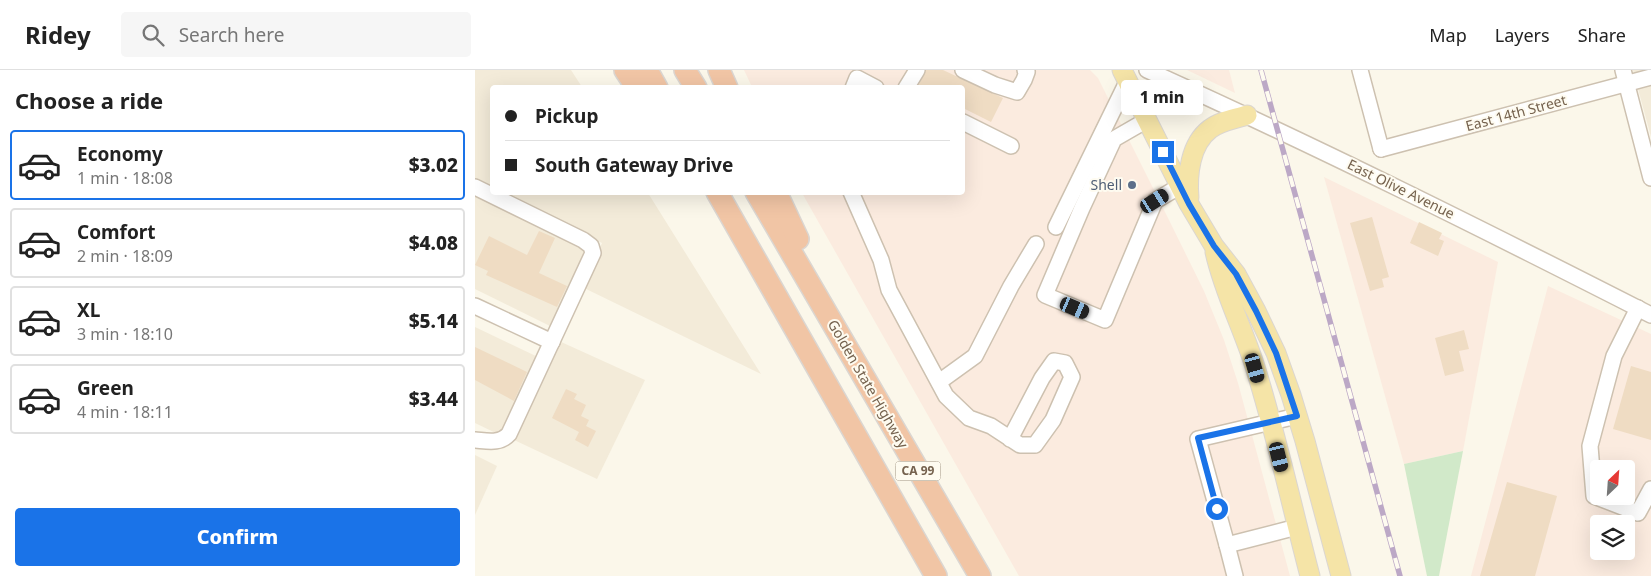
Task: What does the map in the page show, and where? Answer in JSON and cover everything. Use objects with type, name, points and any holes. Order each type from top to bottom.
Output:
[{"type":"highway","points":[[625,70],[635,85]]},
{"type":"highway","points":[[647,70],[655,85]]},
{"type":"highway","points":[[685,70],[693,85]]},
{"type":"highway","points":[[719,70],[726,85]]},
{"type":"highway","points":[[706,195],[823,380]]},
{"type":"highway","name":"CA 99","points":[[719,195],[935,576]]},
{"type":"highway","name":"Golden State Highway","points":[[759,195],[980,576]]},
{"type":"highway","points":[[777,195],[857,366]]},
{"type":"main road","points":[[1125,75],[1189,204],[1214,246],[1236,274],[1276,353],[1297,416],[1341,576]]},
{"type":"main road","points":[[1189,204],[1189,169],[1197,145],[1202,137],[1209,129],[1219,124],[1247,115]]},
{"type":"main road","points":[[1214,246],[1220,276],[1242,329],[1255,368],[1310,576]]},
{"type":"street","points":[[908,85],[917,70]]},
{"type":"street","points":[[963,70],[995,85],[1017,92],[1027,72],[1025,70]]},
{"type":"street","name":"East Olive Avenue","points":[[1147,70],[1368,173],[1645,311]]},
{"type":"street","points":[[1360,70],[1381,150],[1368,173]]},
{"type":"street","points":[[1056,227],[1125,75]]},
{"type":"street","points":[[1625,77],[1651,178]]},
{"type":"street","name":"East 14th Street","points":[[1381,150],[1625,77],[1651,77]]},
{"type":"street","points":[[854,85],[857,78],[870,85]]},
{"type":"street","points":[[1147,120],[1114,139],[1045,295],[1105,320],[1155,201],[1180,186]]},
{"type":"street","points":[[965,123],[1011,146]]},
{"type":"street","points":[[475,187],[490,194]]},
{"type":"street","points":[[475,440],[495,442],[503,440],[509,434],[593,252],[591,246],[583,240],[491,195]]},
{"type":"street","points":[[852,195],[881,260],[889,290],[946,396],[969,418],[991,426],[1010,439],[1020,445],[1035,445],[1053,420],[1073,377],[1065,363],[1054,361],[1042,378],[1010,439]]},
{"type":"street","points":[[939,382],[975,356],[1011,286],[1036,244]]},
{"type":"street","points":[[475,306],[551,342]]},
{"type":"street","points":[[1645,311],[1615,356],[1590,446],[1594,496],[1638,512],[1651,489]]},
{"type":"street","points":[[1235,576],[1198,438],[1297,416]]},
{"type":"street","points":[[1227,545],[1297,528]]},
{"type":"shaded area","points":[[475,70],[571,70],[581,85],[490,85],[490,189],[475,182]]},
{"type":"shaded area","points":[[744,70],[1090,70],[1098,78],[1168,218],[1204,291],[1224,340],[1238,383],[1290,576],[1019,576],[803,195],[965,195],[965,85],[751,85]]},
{"type":"shaded area","points":[[1187,70],[1229,70],[1235,93]]},
{"type":"shaded area","points":[[1633,70],[1651,70],[1651,137]]},
{"type":"shaded area","points":[[1324,177],[1498,262],[1463,451],[1404,464]]},
{"type":"shaded area","points":[[502,195],[649,195],[761,374],[582,287],[602,243]]},
{"type":"shaded area","points":[[475,196],[587,250],[552,327],[475,289]]},
{"type":"shaded area","points":[[1548,286],[1651,334],[1651,576],[1471,576]]},
{"type":"shaded area","points":[[475,327],[540,358],[502,436],[475,423]]},
{"type":"shaded area","points":[[559,341],[645,380],[597,479],[512,439]]},
{"type":"shaded area","points":[[475,455],[497,466],[475,515]]},
{"type":"green space","points":[[1463,451],[1439,576],[1427,576],[1404,464]]},
{"type":"building","points":[[926,70],[943,70],[1003,98],[991,122],[965,109],[965,85],[918,85]]},
{"type":"building","points":[[1372,217],[1389,277],[1382,279],[1384,287],[1370,291],[1350,223]]},
{"type":"building","points":[[1419,222],[1442,233],[1439,239],[1444,241],[1438,256],[1410,243]]},
{"type":"building","points":[[539,231],[555,238],[539,273],[567,286],[557,307],[486,275],[488,271],[475,265],[489,236],[527,255]]},
{"type":"building","points":[[1464,330],[1469,349],[1459,351],[1464,371],[1445,376],[1435,338]]},
{"type":"building","points":[[475,347],[527,372],[514,401],[475,380]]},
{"type":"building","points":[[1631,366],[1651,372],[1651,440],[1613,429]]},
{"type":"building","points":[[566,389],[577,394],[574,399],[586,405],[581,416],[589,420],[586,426],[596,431],[588,447],[575,440],[579,432],[552,418]]},
{"type":"building","points":[[1507,482],[1557,496],[1535,576],[1480,576]]},
{"type":"railway","points":[[1261,70],[1400,576]]},
{"type":"place","name":"Shell","points":[[1132,185]]},
{"type":"route","points":[[1163,152],[1189,204],[1214,246],[1236,274],[1256,311],[1276,353],[1297,416],[1198,438],[1217,509]]}]
